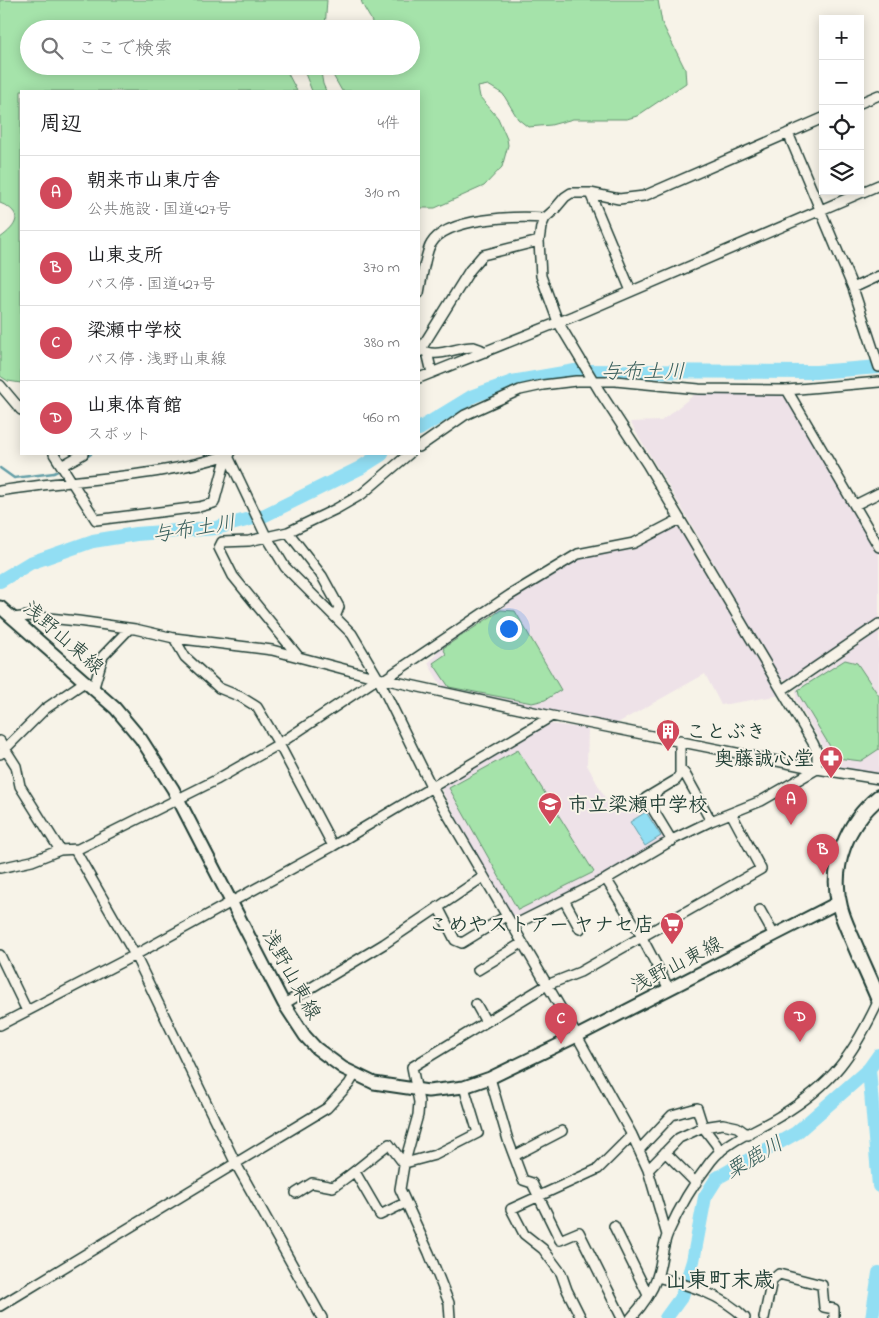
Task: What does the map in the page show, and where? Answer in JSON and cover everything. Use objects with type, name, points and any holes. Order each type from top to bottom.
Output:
[{"type":"highway","points":[[879,797],[860,816],[846,839],[840,856],[838,873],[839,902],[845,923],[879,1000]]},
{"type":"main road","name":"浅野山東線","points":[[0,607],[116,708],[142,739],[178,799],[284,1004],[305,1036],[316,1048],[343,1068],[374,1083],[428,1091],[464,1087],[490,1078],[577,1036],[839,902]]},
{"type":"street","points":[[864,101],[879,95]]},
{"type":"street","points":[[817,769],[815,746],[680,519],[558,322],[541,276],[539,241],[545,218],[571,193],[590,192],[619,199],[644,196],[819,120]]},
{"type":"street","points":[[788,133],[852,288],[879,367]]},
{"type":"street","points":[[420,378],[558,322],[879,186]]},
{"type":"street","points":[[590,192],[631,291]]},
{"type":"street","points":[[420,289],[431,244],[451,228],[495,217],[524,216],[545,218]]},
{"type":"street","points":[[421,350],[470,270],[483,255],[539,241]]},
{"type":"street","points":[[852,288],[879,276]]},
{"type":"street","points":[[421,350],[442,353],[475,347],[485,352]]},
{"type":"street","points":[[421,350],[432,373]]},
{"type":"street","points":[[420,446],[465,415],[520,390],[576,381],[592,379],[699,389],[788,390],[879,382]]},
{"type":"street","points":[[0,385],[20,409]]},
{"type":"street","points":[[788,390],[879,547]]},
{"type":"street","points":[[55,455],[63,465],[96,520],[199,507],[214,503],[228,455]]},
{"type":"street","points":[[63,465],[81,455]]},
{"type":"street","points":[[0,491],[173,468],[224,455]]},
{"type":"street","points":[[228,455],[266,535],[285,567],[352,634],[381,678],[431,786],[577,1036],[632,1135],[648,1170],[667,1235]]},
{"type":"street","points":[[298,657],[234,576],[219,548],[222,542],[249,541],[266,535],[288,532],[362,494],[408,455]]},
{"type":"street","points":[[854,505],[878,496]]},
{"type":"street","points":[[0,868],[32,861],[60,850],[74,850],[216,780],[279,744],[510,595],[578,554],[634,543],[680,519]]},
{"type":"street","points":[[288,532],[322,576],[339,606],[335,617]]},
{"type":"street","points":[[14,618],[29,616],[129,629],[174,638],[272,650],[381,678],[552,716],[680,740],[817,769],[879,779]]},
{"type":"street","points":[[782,690],[879,624]]},
{"type":"street","points":[[60,850],[20,786],[16,766],[1,748],[45,708],[90,684],[103,656],[129,629]]},
{"type":"street","points":[[174,638],[185,657],[220,688],[241,697],[257,707],[279,744],[333,846]]},
{"type":"street","points":[[0,1025],[135,955],[333,846],[431,786],[552,716]]},
{"type":"street","points":[[672,841],[646,798],[676,780],[680,774],[680,740]]},
{"type":"street","points":[[512,926],[606,879],[711,821],[761,801],[817,769]]},
{"type":"street","points":[[680,770],[685,774],[711,821]]},
{"type":"street","points":[[450,1318],[449,1303],[400,1189],[418,1115],[419,1102],[412,1067],[547,986],[580,972],[761,869],[731,813]]},
{"type":"street","points":[[74,850],[135,955],[236,1164],[322,1318]]},
{"type":"street","points":[[284,1004],[384,944],[483,877]]},
{"type":"street","points":[[606,879],[641,936],[668,989]]},
{"type":"street","points":[[564,900],[580,929]]},
{"type":"street","points":[[438,907],[455,940],[462,943],[506,916]]},
{"type":"street","points":[[760,910],[774,935]]},
{"type":"street","points":[[478,970],[522,943]]},
{"type":"street","points":[[0,956],[26,1012]]},
{"type":"street","points":[[630,1318],[661,1278],[667,1235],[685,1199],[712,1160],[726,1147],[781,1116],[827,1082],[845,1062],[855,1047],[879,1000]]},
{"type":"street","points":[[476,1004],[486,1022]]},
{"type":"street","points":[[0,1306],[327,1108],[349,1084],[355,1074]]},
{"type":"street","points":[[490,1078],[523,1180],[532,1183],[560,1240],[579,1232],[622,1318]]},
{"type":"street","points":[[405,1163],[434,1155],[478,1133],[464,1087]]},
{"type":"street","points":[[639,1150],[672,1115],[697,1108],[703,1127],[720,1152]]},
{"type":"street","points":[[648,1170],[679,1138],[703,1127],[723,1124],[737,1127],[748,1135]]},
{"type":"street","points":[[514,1156],[562,1131]]},
{"type":"street","points":[[581,1318],[566,1290],[561,1273],[543,1249],[524,1234],[511,1209],[598,1169],[632,1135]]},
{"type":"street","points":[[296,1193],[312,1183],[333,1187],[390,1144],[405,1163]]},
{"type":"street","points":[[665,1152],[696,1183]]},
{"type":"street","points":[[354,1172],[380,1215],[405,1203]]},
{"type":"street","points":[[614,1226],[648,1295]]},
{"type":"street","points":[[764,1318],[772,1280],[779,1274],[822,1285],[824,1307],[834,1309],[834,1318]]},
{"type":"street","points":[[661,1278],[720,1298],[746,1318]]},
{"type":"shaded area","points":[[695,394],[786,395],[879,553],[879,620],[791,678],[781,680],[630,422],[661,421]]},
{"type":"shaded area","points":[[681,526],[782,695],[721,705],[705,674],[614,725],[443,689],[428,663],[437,654],[434,649],[579,558],[632,550]]},
{"type":"shaded area","points":[[879,631],[879,774],[827,764],[823,759],[822,744],[796,700],[796,689]]},
{"type":"shaded area","points":[[551,724],[588,729],[587,765],[615,816],[644,800],[667,840],[607,876],[513,920],[442,791],[442,787]]},
{"type":"green space","points":[[0,0],[327,0],[326,20],[20,20],[20,75],[289,75],[296,90],[20,90],[20,383],[8,381],[0,376],[0,238],[11,229],[16,220],[13,211],[0,203]]},
{"type":"green space","points":[[361,0],[658,0],[662,23],[685,69],[686,83],[637,116],[627,119],[573,119],[551,125],[528,127],[518,119],[503,94],[488,85],[478,87],[480,97],[498,118],[507,139],[508,145],[502,167],[484,186],[435,208],[420,208],[420,90],[341,90],[333,75],[420,75],[420,20],[371,20]]},
{"type":"green space","points":[[306,75],[322,75],[326,90],[312,90]]},
{"type":"green space","points":[[501,610],[515,611],[561,690],[545,700],[532,703],[449,687],[433,663],[446,654],[443,648]]},
{"type":"green space","points":[[845,660],[857,663],[879,696],[879,749],[861,761],[837,758],[799,695],[798,690]]},
{"type":"green space","points":[[518,750],[594,872],[518,910],[449,788]]},
{"type":"water","points":[[646,812],[661,836],[645,846],[630,822]]},
{"type":"waterway","name":"与布土川","points":[[420,428],[473,396],[512,382],[575,371],[816,372],[879,367]]},
{"type":"waterway","points":[[85,458],[90,455]]},
{"type":"waterway","name":"与布土川","points":[[0,581],[30,563],[93,541],[136,534],[216,528],[265,515],[360,468],[380,455]]},
{"type":"waterway","points":[[0,468],[14,478],[54,473],[62,469]]},
{"type":"waterway","name":"粟鹿川","points":[[666,1318],[682,1296],[693,1261],[705,1197],[717,1178],[796,1133],[869,1069],[879,1055]]},
{"type":"waterway","points":[[869,1069],[879,1186]]},
{"type":"waterway","points":[[872,1318],[879,1273]]},
{"type":"place","name":"ことぶき","points":[[668,752]]},
{"type":"place","name":"奥藤誠心堂","points":[[831,779]]},
{"type":"place","name":"市立梁瀬中学校","points":[[550,825]]},
{"type":"place","name":"朝来市山東庁舎","points":[[791,825]]},
{"type":"place","name":"山東支所","points":[[823,875]]},
{"type":"place","name":"こめやストアー ヤナセ店","points":[[672,945]]},
{"type":"place","name":"山東体育館","points":[[800,1042]]},
{"type":"place","name":"梁瀬中学校","points":[[561,1044]]},
{"type":"district","name":"山東町末歳","points":[[720,1279]]}]
